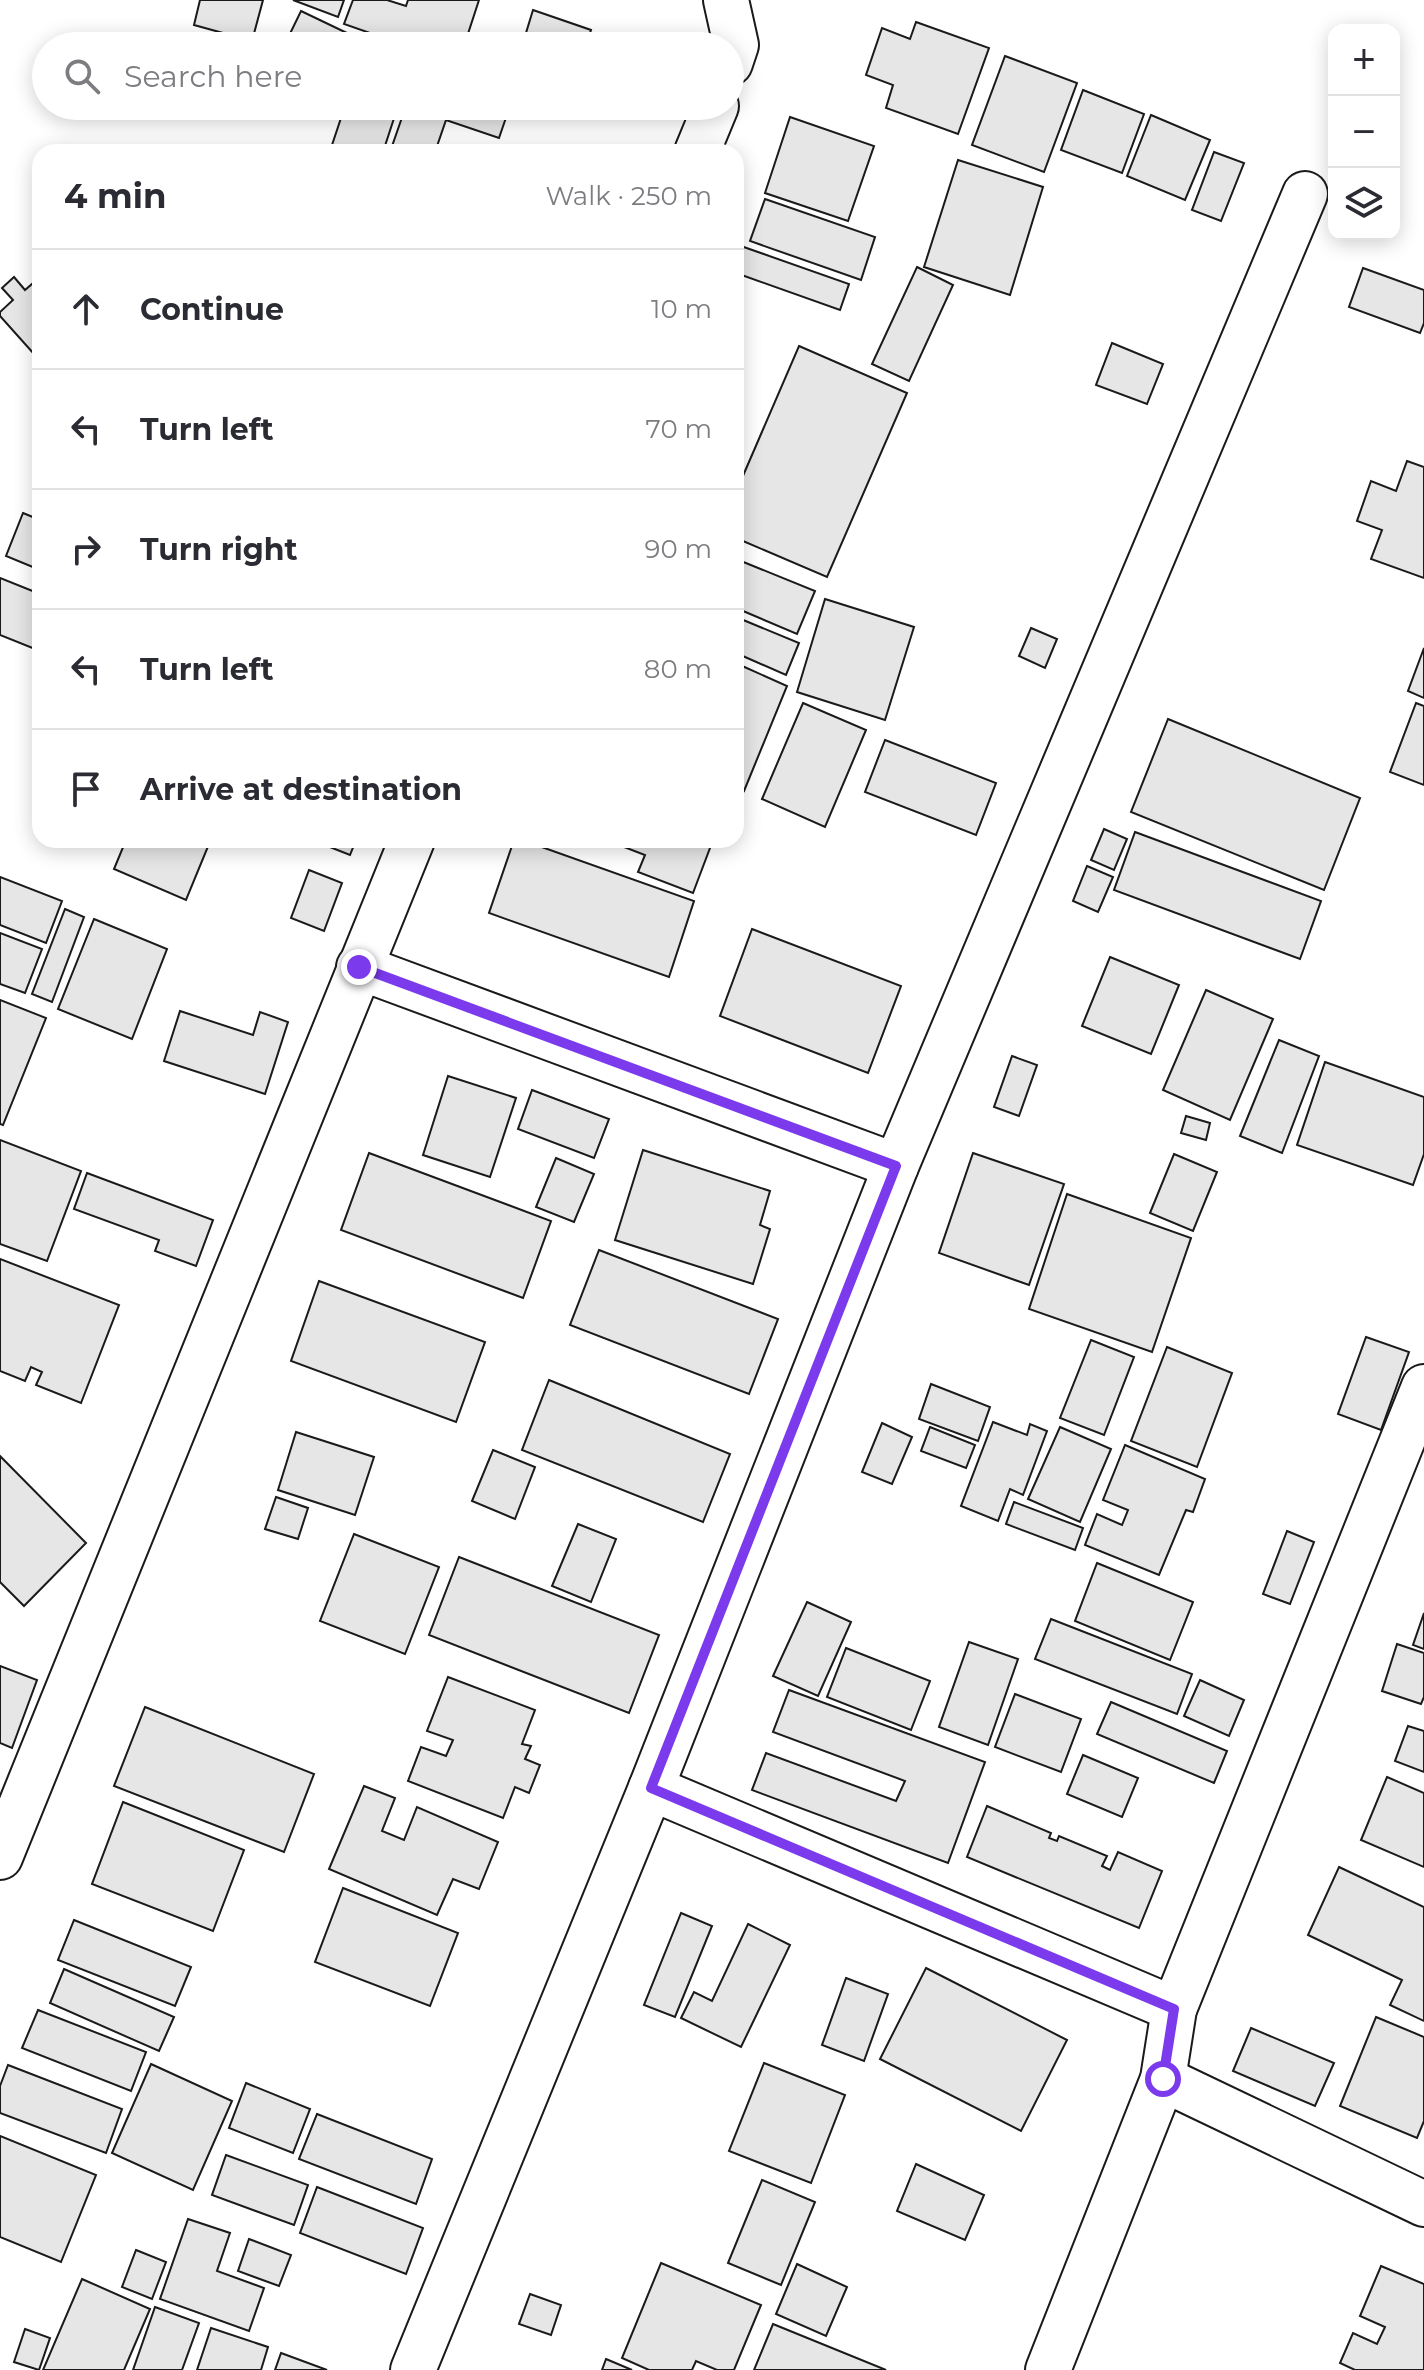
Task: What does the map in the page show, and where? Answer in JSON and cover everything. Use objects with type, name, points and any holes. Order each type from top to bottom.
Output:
[{"type":"street","points":[[726,0],[733,32]]},
{"type":"street","points":[[700,144],[710,120]]},
{"type":"street","points":[[413,2370],[651,1788],[896,1166],[1305,194]]},
{"type":"street","points":[[2,1847],[409,848]]},
{"type":"street","points":[[359,967],[896,1166]]},
{"type":"street","points":[[1048,2370],[1163,2079],[1174,2009],[1424,1387]]},
{"type":"street","points":[[651,1788],[1174,2009]]},
{"type":"street","points":[[1163,2079],[1424,2204]]},
{"type":"building","points":[[200,0],[263,0],[254,32],[219,32],[194,25]]},
{"type":"building","points":[[293,0],[344,0],[338,17]]},
{"type":"building","points":[[353,0],[387,0],[406,6],[408,0],[479,0],[469,32],[367,32],[344,24]]},
{"type":"building","points":[[533,10],[591,30],[590,32],[526,32]]},
{"type":"building","points":[[301,11],[345,32],[291,32]]},
{"type":"building","points":[[916,22],[989,48],[958,134],[886,108],[893,85],[866,75],[882,28],[910,39]]},
{"type":"building","points":[[1005,56],[1077,83],[1044,172],[972,145]]},
{"type":"building","points":[[1083,90],[1144,114],[1122,173],[1061,150]]},
{"type":"building","points":[[1151,115],[1210,140],[1185,200],[1127,176]]},
{"type":"building","points":[[790,117],[874,146],[848,221],[765,193]]},
{"type":"building","points":[[340,120],[393,120],[386,144],[332,144]]},
{"type":"building","points":[[401,120],[446,120],[438,144],[393,144]]},
{"type":"building","points":[[446,120],[505,120],[499,138]]},
{"type":"building","points":[[1214,152],[1244,163],[1221,221],[1192,210]]},
{"type":"building","points":[[958,160],[1043,187],[1010,295],[924,267]]},
{"type":"building","points":[[765,199],[875,237],[861,280],[750,241]]},
{"type":"building","points":[[744,247],[849,284],[840,310],[744,276]]},
{"type":"building","points":[[917,267],[953,285],[909,381],[872,364]]},
{"type":"building","points":[[1363,268],[1424,290],[1424,323],[1420,333],[1349,307]]},
{"type":"building","points":[[14,277],[25,290],[32,284],[32,352],[0,316],[0,312],[13,300],[2,288]]},
{"type":"building","points":[[1112,343],[1163,364],[1147,404],[1096,385]]},
{"type":"building","points":[[799,346],[907,393],[827,577],[744,541],[744,473]]},
{"type":"building","points":[[1407,461],[1424,467],[1424,578],[1371,559],[1382,530],[1357,521],[1371,481],[1396,491]]},
{"type":"building","points":[[23,513],[32,517],[32,567],[6,556]]},
{"type":"building","points":[[744,562],[815,591],[797,634],[744,611]]},
{"type":"building","points":[[0,578],[32,591],[32,648],[0,635]]},
{"type":"building","points":[[825,599],[914,627],[885,720],[797,692]]},
{"type":"building","points":[[744,620],[799,643],[786,675],[744,657]]},
{"type":"building","points":[[1031,628],[1057,639],[1045,668],[1019,656]]},
{"type":"building","points":[[1424,648],[1424,698],[1408,691]]},
{"type":"building","points":[[744,667],[787,686],[744,791]]},
{"type":"building","points":[[803,703],[866,730],[825,827],[762,799]]},
{"type":"building","points":[[1416,703],[1424,706],[1424,785],[1390,772]]},
{"type":"building","points":[[1168,719],[1360,798],[1324,890],[1131,812]]},
{"type":"building","points":[[885,740],[996,783],[976,835],[865,792]]},
{"type":"building","points":[[1104,829],[1127,839],[1114,870],[1091,860]]},
{"type":"building","points":[[1135,832],[1321,901],[1300,959],[1114,890]]},
{"type":"building","points":[[123,848],[207,848],[186,900],[114,869]]},
{"type":"building","points":[[332,848],[353,848],[350,855]]},
{"type":"building","points":[[511,848],[545,848],[694,901],[669,977],[489,913]]},
{"type":"building","points":[[627,848],[710,848],[693,893],[638,872],[645,855]]},
{"type":"building","points":[[1087,866],[1113,877],[1098,912],[1073,901]]},
{"type":"building","points":[[309,870],[342,883],[324,931],[291,918]]},
{"type":"building","points":[[0,877],[62,901],[46,943],[0,925]]},
{"type":"building","points":[[65,909],[84,917],[52,1002],[32,994]]},
{"type":"building","points":[[94,919],[167,949],[132,1039],[58,1009]]},
{"type":"building","points":[[752,929],[901,986],[868,1073],[720,1016]]},
{"type":"building","points":[[0,933],[42,949],[25,993],[0,984]]},
{"type":"building","points":[[1110,957],[1179,985],[1151,1054],[1082,1026]]},
{"type":"building","points":[[1206,990],[1273,1019],[1230,1120],[1163,1090]]},
{"type":"building","points":[[0,1000],[46,1018],[3,1125],[0,1124]]},
{"type":"building","points":[[180,1011],[253,1035],[260,1012],[288,1022],[265,1094],[164,1061]]},
{"type":"building","points":[[1279,1040],[1319,1056],[1282,1153],[1240,1136]]},
{"type":"building","points":[[1012,1056],[1037,1065],[1019,1116],[994,1107]]},
{"type":"building","points":[[1325,1062],[1424,1097],[1424,1154],[1413,1185],[1297,1145]]},
{"type":"building","points":[[448,1076],[516,1098],[490,1177],[423,1155]]},
{"type":"building","points":[[532,1090],[609,1119],[594,1158],[518,1129]]},
{"type":"building","points":[[1186,1116],[1210,1123],[1206,1140],[1181,1133]]},
{"type":"building","points":[[0,1140],[81,1171],[47,1261],[0,1244]]},
{"type":"building","points":[[643,1150],[770,1191],[760,1225],[770,1229],[753,1284],[615,1240]]},
{"type":"building","points":[[369,1153],[551,1221],[523,1298],[341,1230]]},
{"type":"building","points":[[973,1153],[1064,1184],[1029,1285],[939,1253]]},
{"type":"building","points":[[1174,1154],[1217,1172],[1193,1231],[1150,1213]]},
{"type":"building","points":[[556,1158],[594,1174],[574,1222],[536,1207]]},
{"type":"building","points":[[87,1173],[213,1220],[196,1266],[155,1251],[159,1240],[74,1209]]},
{"type":"building","points":[[1067,1194],[1191,1238],[1152,1352],[1029,1309]]},
{"type":"building","points":[[599,1250],[778,1319],[749,1394],[570,1325]]},
{"type":"building","points":[[0,1259],[119,1305],[81,1403],[36,1385],[42,1372],[31,1367],[25,1381],[0,1371]]},
{"type":"building","points":[[319,1281],[485,1342],[456,1422],[291,1361]]},
{"type":"building","points":[[1366,1337],[1409,1352],[1381,1430],[1338,1414]]},
{"type":"building","points":[[1091,1340],[1134,1357],[1104,1435],[1060,1418]]},
{"type":"building","points":[[1167,1347],[1232,1373],[1197,1467],[1131,1441]]},
{"type":"building","points":[[549,1380],[730,1454],[703,1522],[522,1450]]},
{"type":"building","points":[[931,1384],[990,1407],[978,1441],[919,1419]]},
{"type":"building","points":[[993,1422],[1027,1435],[1030,1424],[1047,1431],[1023,1495],[1010,1489],[998,1521],[961,1506]]},
{"type":"building","points":[[882,1423],[912,1437],[892,1484],[862,1472]]},
{"type":"building","points":[[930,1427],[975,1445],[966,1468],[921,1451]]},
{"type":"building","points":[[1060,1427],[1111,1449],[1080,1522],[1028,1499]]},
{"type":"building","points":[[296,1432],[374,1457],[355,1515],[278,1490]]},
{"type":"building","points":[[1125,1445],[1205,1479],[1193,1512],[1186,1510],[1159,1575],[1085,1545],[1097,1514],[1122,1525],[1128,1510],[1103,1500]]},
{"type":"building","points":[[493,1450],[535,1467],[515,1519],[472,1501]]},
{"type":"building","points":[[0,1456],[86,1543],[24,1606],[0,1582]]},
{"type":"building","points":[[276,1497],[308,1508],[298,1539],[265,1529]]},
{"type":"building","points":[[1014,1502],[1083,1528],[1075,1550],[1006,1524]]},
{"type":"building","points":[[578,1524],[616,1539],[591,1602],[552,1586]]},
{"type":"building","points":[[1287,1531],[1314,1542],[1290,1604],[1263,1594]]},
{"type":"building","points":[[354,1534],[439,1567],[405,1654],[320,1621]]},
{"type":"building","points":[[459,1557],[659,1635],[629,1713],[429,1635]]},
{"type":"building","points":[[1097,1563],[1193,1602],[1170,1660],[1075,1621]]},
{"type":"building","points":[[807,1602],[851,1622],[818,1696],[773,1676]]},
{"type":"building","points":[[1424,1613],[1424,1649],[1413,1645]]},
{"type":"building","points":[[1051,1619],[1192,1674],[1177,1714],[1035,1659]]},
{"type":"building","points":[[969,1642],[1018,1659],[988,1745],[939,1727]]},
{"type":"building","points":[[1397,1644],[1424,1653],[1424,1697],[1421,1704],[1382,1691]]},
{"type":"building","points":[[846,1648],[930,1681],[911,1730],[827,1697]]},
{"type":"building","points":[[0,1666],[37,1680],[12,1748],[0,1743]]},
{"type":"building","points":[[448,1677],[535,1710],[522,1744],[531,1746],[525,1759],[540,1765],[529,1793],[515,1787],[503,1818],[408,1781],[421,1747],[446,1756],[453,1740],[427,1731]]},
{"type":"building","points":[[1200,1680],[1244,1700],[1229,1736],[1184,1716]]},
{"type":"building","points":[[789,1690],[985,1762],[948,1863],[752,1790],[766,1753],[896,1801],[905,1781],[773,1732]]},
{"type":"building","points":[[1015,1694],[1081,1719],[1061,1772],[995,1747]]},
{"type":"building","points":[[1111,1702],[1227,1751],[1214,1783],[1097,1734]]},
{"type":"building","points":[[145,1707],[314,1774],[284,1852],[114,1786]]},
{"type":"building","points":[[1408,1726],[1424,1731],[1424,1772],[1395,1761]]},
{"type":"building","points":[[1083,1755],[1138,1778],[1122,1817],[1067,1794]]},
{"type":"building","points":[[1387,1777],[1424,1793],[1424,1867],[1361,1840]]},
{"type":"building","points":[[364,1786],[395,1798],[382,1831],[404,1840],[417,1807],[498,1842],[479,1889],[453,1879],[437,1915],[329,1869]]},
{"type":"building","points":[[123,1802],[244,1850],[213,1931],[92,1884]]},
{"type":"building","points":[[987,1806],[1051,1833],[1049,1838],[1057,1841],[1059,1836],[1107,1856],[1102,1866],[1110,1870],[1118,1852],[1162,1871],[1139,1928],[967,1857]]},
{"type":"building","points":[[1339,1867],[1424,1907],[1424,2021],[1390,2005],[1402,1980],[1308,1935]]},
{"type":"building","points":[[343,1888],[458,1933],[430,2006],[315,1962]]},
{"type":"building","points":[[681,1913],[712,1926],[675,2017],[644,2005]]},
{"type":"building","points":[[74,1920],[191,1967],[175,2006],[58,1960]]},
{"type":"building","points":[[748,1924],[790,1945],[741,2047],[681,2018],[694,1992],[712,2001]]},
{"type":"building","points":[[926,1968],[1067,2040],[1021,2131],[880,2059]]},
{"type":"building","points":[[64,1969],[174,2017],[159,2051],[50,2003]]},
{"type":"building","points":[[846,1978],[888,1994],[864,2061],[822,2045]]},
{"type":"building","points":[[38,2010],[146,2052],[131,2091],[22,2048]]},
{"type":"building","points":[[1376,2017],[1424,2037],[1424,2121],[1417,2138],[1340,2106]]},
{"type":"building","points":[[1251,2028],[1334,2063],[1315,2106],[1233,2071]]},
{"type":"building","points":[[764,2063],[845,2095],[811,2183],[729,2151]]},
{"type":"building","points":[[151,2064],[232,2101],[193,2190],[112,2153]]},
{"type":"building","points":[[8,2065],[122,2109],[106,2153],[0,2113],[0,2086]]},
{"type":"building","points":[[246,2083],[310,2109],[293,2153],[229,2128]]},
{"type":"building","points":[[317,2114],[432,2159],[416,2204],[299,2159]]},
{"type":"building","points":[[0,2136],[96,2175],[61,2262],[0,2237]]},
{"type":"building","points":[[226,2155],[308,2185],[294,2225],[212,2195]]},
{"type":"building","points":[[916,2164],[984,2195],[965,2240],[897,2211]]},
{"type":"building","points":[[762,2180],[815,2202],[781,2285],[728,2263]]},
{"type":"building","points":[[317,2187],[423,2228],[406,2274],[300,2233]]},
{"type":"building","points":[[188,2219],[230,2233],[217,2271],[264,2288],[249,2331],[160,2299]]},
{"type":"building","points":[[249,2239],[291,2255],[279,2286],[238,2271]]},
{"type":"building","points":[[136,2250],[166,2262],[152,2299],[122,2287]]},
{"type":"building","points":[[661,2263],[761,2305],[734,2370],[717,2370],[696,2361],[692,2370],[649,2370],[622,2358]]},
{"type":"building","points":[[797,2264],[847,2287],[826,2336],[776,2314]]},
{"type":"building","points":[[1381,2266],[1424,2284],[1424,2370],[1355,2370],[1340,2363],[1353,2333],[1377,2344],[1385,2327],[1360,2316]]},
{"type":"building","points":[[82,2279],[150,2309],[124,2370],[43,2370]]},
{"type":"building","points":[[530,2294],[561,2305],[551,2335],[519,2324]]},
{"type":"building","points":[[155,2307],[199,2323],[182,2370],[133,2370]]},
{"type":"building","points":[[773,2324],[886,2370],[754,2370]]},
{"type":"building","points":[[211,2328],[268,2347],[261,2370],[197,2370]]},
{"type":"building","points":[[25,2329],[50,2338],[39,2370],[14,2362]]},
{"type":"building","points":[[281,2353],[327,2370],[275,2370]]},
{"type":"building","points":[[606,2359],[632,2370],[602,2370]]},
{"type":"route","points":[[359,967],[896,1166],[651,1788],[1174,2009],[1163,2079]]}]
